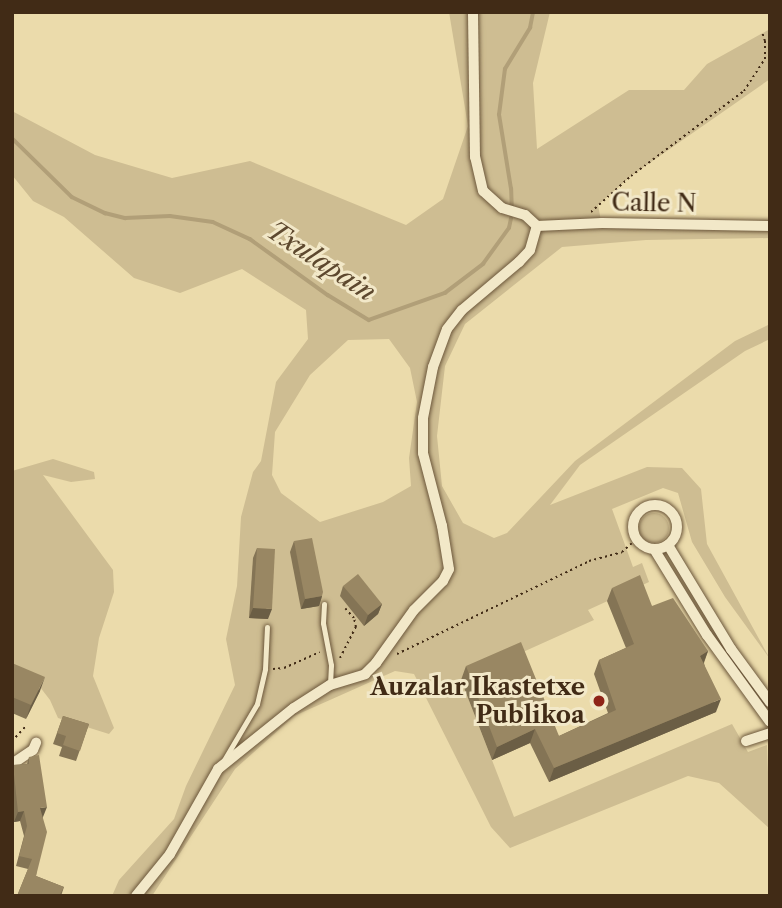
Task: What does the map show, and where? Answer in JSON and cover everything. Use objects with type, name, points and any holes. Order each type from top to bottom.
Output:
[{"type":"street","points":[[136,896],[170,854],[218,769],[294,708],[330,684],[365,674],[414,610],[443,581],[449,569],[442,526],[423,453],[423,418],[433,367],[447,329],[462,310],[520,262],[530,250],[537,226],[525,215],[502,208],[483,191],[475,157],[473,12]]},
{"type":"street","name":"Calle N","points":[[537,226],[581,223],[770,226]]},
{"type":"street","points":[[650,505],[665,507],[671,511],[677,532],[668,545],[654,549],[643,545],[635,536],[634,521],[643,509],[650,505]]},
{"type":"street","points":[[668,545],[731,649],[770,702]]},
{"type":"street","points":[[654,549],[706,635],[770,722]]},
{"type":"street","points":[[746,741],[770,733]]},
{"type":"street","points":[[12,764],[33,750],[36,743]]},
{"type":"lane","points":[[324,604],[326,649],[331,665],[330,684]]},
{"type":"lane","points":[[218,769],[257,704],[265,669],[267,627]]},
{"type":"path","points":[[581,223],[631,176],[744,91],[765,59],[762,32]]},
{"type":"path","points":[[376,663],[589,561],[622,552],[633,542],[635,536]]},
{"type":"path","points":[[331,665],[341,657],[356,627],[354,618],[345,608]]},
{"type":"path","points":[[265,669],[284,668],[326,649]]},
{"type":"path","points":[[12,741],[27,725]]},
{"type":"shaded area","points":[[449,12],[550,12],[533,83],[537,149],[629,90],[684,90],[707,64],[770,29],[770,79],[631,176],[598,205],[601,221],[770,220],[770,238],[646,240],[562,247],[465,324],[445,366],[437,436],[442,486],[463,523],[494,538],[507,533],[575,461],[735,341],[770,324],[770,339],[745,351],[580,465],[550,505],[647,467],[682,468],[701,489],[707,544],[770,659],[725,597],[692,542],[678,493],[663,488],[612,509],[633,567],[642,563],[649,582],[588,610],[594,620],[461,680],[514,817],[732,724],[748,752],[767,745],[770,829],[719,783],[688,776],[510,848],[491,827],[414,674],[395,671],[294,716],[235,769],[152,896],[112,896],[119,880],[174,819],[186,786],[235,685],[226,639],[237,586],[241,517],[253,472],[261,461],[276,382],[308,339],[306,310],[242,269],[180,293],[134,278],[64,217],[33,201],[12,175],[12,111],[95,155],[172,178],[250,161],[406,225],[443,199],[468,126]],"holes":[[[389,339],[410,368],[417,402],[409,458],[411,486],[383,502],[320,522],[281,493],[272,475],[275,432],[310,375],[348,340]]]},
{"type":"shaded area","points":[[53,459],[94,472],[95,479],[71,482],[43,475],[113,570],[114,592],[99,638],[93,676],[114,728],[109,734],[58,718],[50,700],[33,678],[12,669],[12,471]]},
{"type":"shaded area","points":[[654,513],[665,517],[669,528],[665,539],[654,543],[643,539],[639,528],[643,517]]},
{"type":"building","points":[[312,538],[323,592],[322,596],[305,599],[294,541]]},
{"type":"building","points":[[257,548],[275,549],[272,609],[253,608]]},
{"type":"building","points":[[358,574],[382,604],[368,615],[343,586]]},
{"type":"building","points":[[640,575],[652,606],[673,598],[708,651],[700,656],[721,699],[554,768],[535,729],[497,747],[466,666],[521,642],[559,736],[616,710],[599,660],[634,644],[612,588]]},
{"type":"building","points":[[12,663],[45,677],[31,705],[12,697]]},
{"type":"building","points":[[63,716],[89,724],[80,751],[63,745],[66,736],[57,733]]},
{"type":"building","points":[[39,755],[47,807],[40,808],[47,832],[36,876],[64,887],[59,896],[17,896],[32,859],[19,856],[27,826],[24,811],[18,812],[13,765],[29,764],[29,757]]},
{"type":"waterway","name":"Txulapain","points":[[12,138],[72,197],[105,213],[125,218],[170,216],[213,222],[250,239],[328,295],[369,320],[445,293],[483,264],[509,228],[512,214],[511,189],[499,115],[505,69],[530,28],[533,12]]},
{"type":"place","name":"Auzalar Ikastetxe Publikoa","points":[[599,701]]}]
